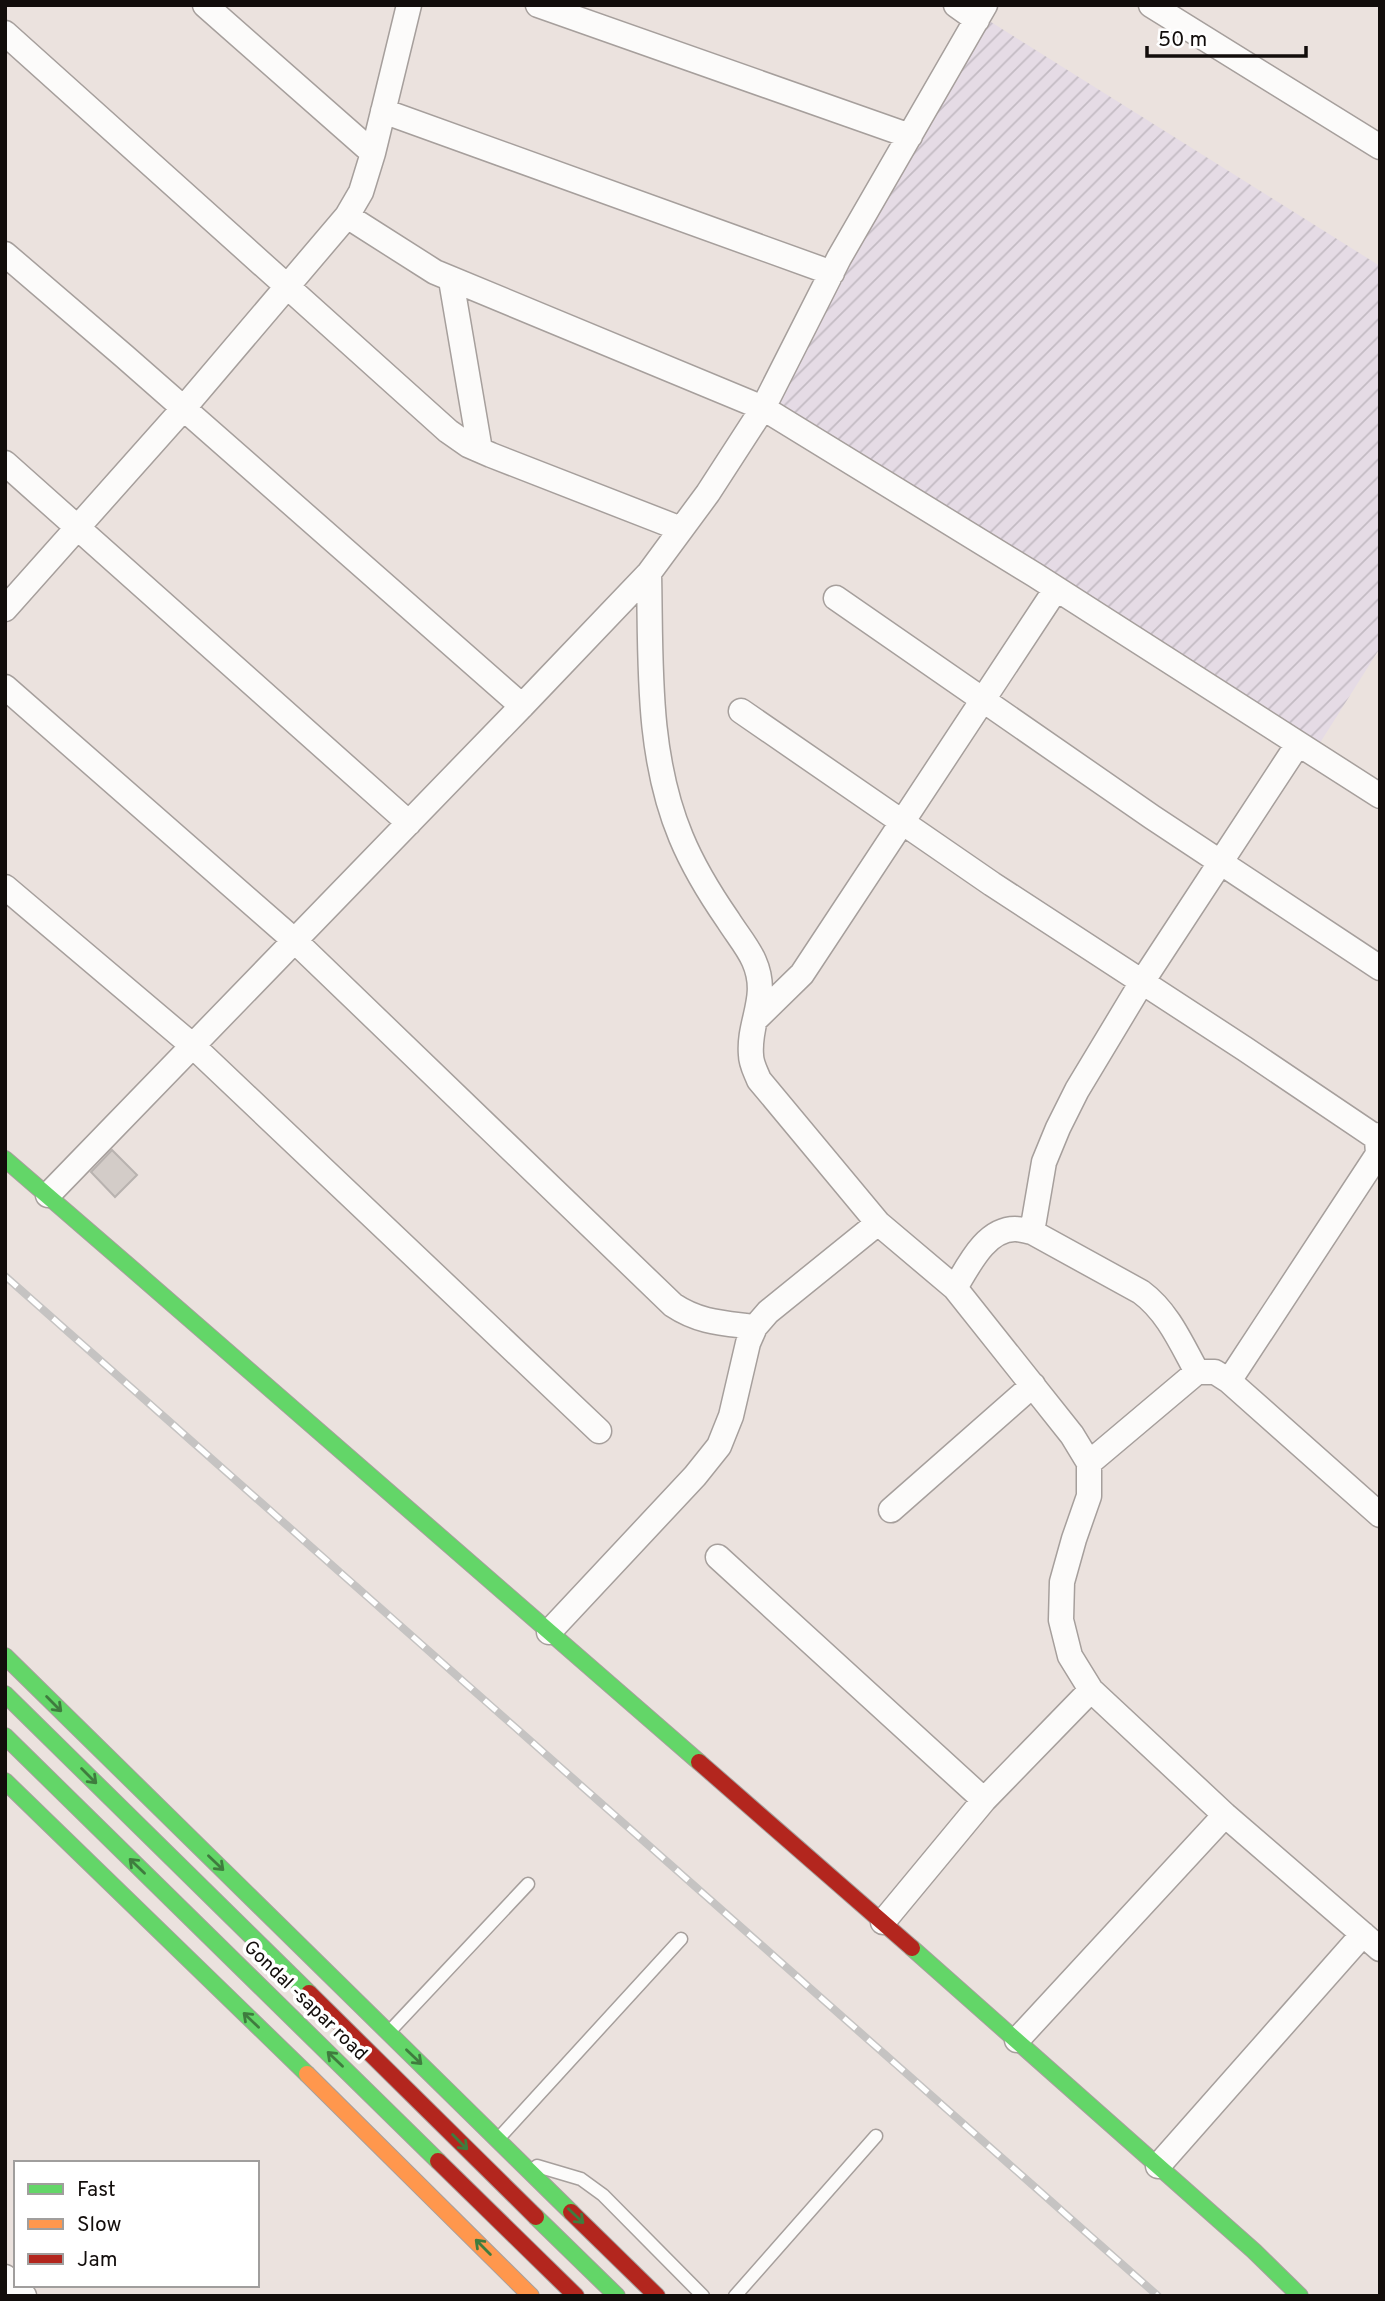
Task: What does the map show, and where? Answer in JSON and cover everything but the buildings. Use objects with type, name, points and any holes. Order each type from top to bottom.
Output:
[{"type":"main road","points":[[5,1159],[288,1402],[383,1488],[883,1922],[1254,2251],[1300,2296]]},
{"type":"main road","points":[[5,1656],[657,2296]]},
{"type":"main road","points":[[5,1694],[617,2296]]},
{"type":"main road","name":"Gondal -sapar road","points":[[5,1736],[576,2296]]},
{"type":"main road","points":[[5,1781],[372,2136],[531,2296]]},
{"type":"street","points":[[205,5],[373,153]]},
{"type":"street","points":[[5,609],[183,409],[347,216],[361,192],[373,153],[409,5]]},
{"type":"street","points":[[538,5],[909,136]]},
{"type":"street","points":[[48,1195],[649,573],[708,493],[763,408],[832,272],[981,13],[956,5]]},
{"type":"street","points":[[1150,5],[1380,147]]},
{"type":"street","points":[[5,33],[448,431],[480,450],[681,529]]},
{"type":"street","points":[[383,111],[832,272]]},
{"type":"street","points":[[347,216],[435,272],[763,408],[1056,589],[1380,796]]},
{"type":"street","points":[[5,254],[522,706]]},
{"type":"street","points":[[451,279],[480,450]]},
{"type":"street","points":[[5,463],[409,824]]},
{"type":"street","points":[[649,573],[652,723],[659,761],[681,837],[710,894],[754,960],[760,980],[760,1004],[751,1038],[751,1058],[759,1080],[877,1223],[955,1288],[1072,1435],[1089,1463],[1089,1496],[1062,1582],[1060,1620],[1070,1656],[1091,1690],[1225,1815],[1371,1942],[1158,2166]]},
{"type":"street","points":[[756,1019],[802,974],[1056,589]]},
{"type":"street","points":[[836,598],[1152,817],[1380,968]]},
{"type":"street","points":[[5,687],[295,942],[673,1305],[690,1316],[755,1327]]},
{"type":"street","points":[[741,711],[992,884],[1379,1138],[1378,1154],[1229,1381]]},
{"type":"street","points":[[1032,1232],[1044,1162],[1077,1090],[1142,982],[1298,744]]},
{"type":"street","points":[[5,887],[193,1046],[599,1432]]},
{"type":"street","points":[[549,1632],[695,1476],[719,1446],[731,1416],[740,1371],[755,1327],[768,1312],[877,1223]]},
{"type":"street","points":[[955,1288],[976,1254],[993,1237],[1014,1229],[1032,1232],[1155,1302],[1197,1372]]},
{"type":"street","points":[[1089,1463],[1197,1372],[1215,1372],[1229,1381],[1380,1515]]},
{"type":"street","points":[[891,1510],[1033,1385]]},
{"type":"street","points":[[718,1556],[984,1800]]},
{"type":"street","points":[[883,1922],[984,1800],[1091,1690]]},
{"type":"street","points":[[1017,2040],[1225,1815]]},
{"type":"lane","points":[[388,2032],[528,1884]]},
{"type":"lane","points":[[497,2139],[681,1940]]},
{"type":"lane","points":[[735,2296],[876,2136]]},
{"type":"lane","points":[[520,2161],[581,2179],[603,2195],[702,2296]]},
{"type":"shaded area","points":[[983,17],[1380,266],[1380,648],[1318,746],[758,394]]},
{"type":"railway","points":[[5,1276],[1158,2296]]},
{"type":"traffic: fast","points":[[5,1159],[699,1762]]},
{"type":"traffic: fast","points":[[5,1656],[571,2212]]},
{"type":"traffic: fast","points":[[5,1694],[309,1993]]},
{"type":"traffic: fast","points":[[5,1736],[438,2161]]},
{"type":"traffic: fast","points":[[5,1781],[307,2074]]},
{"type":"traffic: fast","points":[[912,1948],[1254,2251],[1300,2296]]},
{"type":"traffic: fast","points":[[536,2217],[617,2296]]},
{"type":"traffic: slow","points":[[307,2074],[531,2296]]},
{"type":"traffic: jam","points":[[699,1762],[912,1948]]},
{"type":"traffic: jam","points":[[309,1993],[536,2217]]},
{"type":"traffic: jam","points":[[438,2161],[576,2296]]},
{"type":"traffic: jam","points":[[571,2212],[657,2296]]}]
